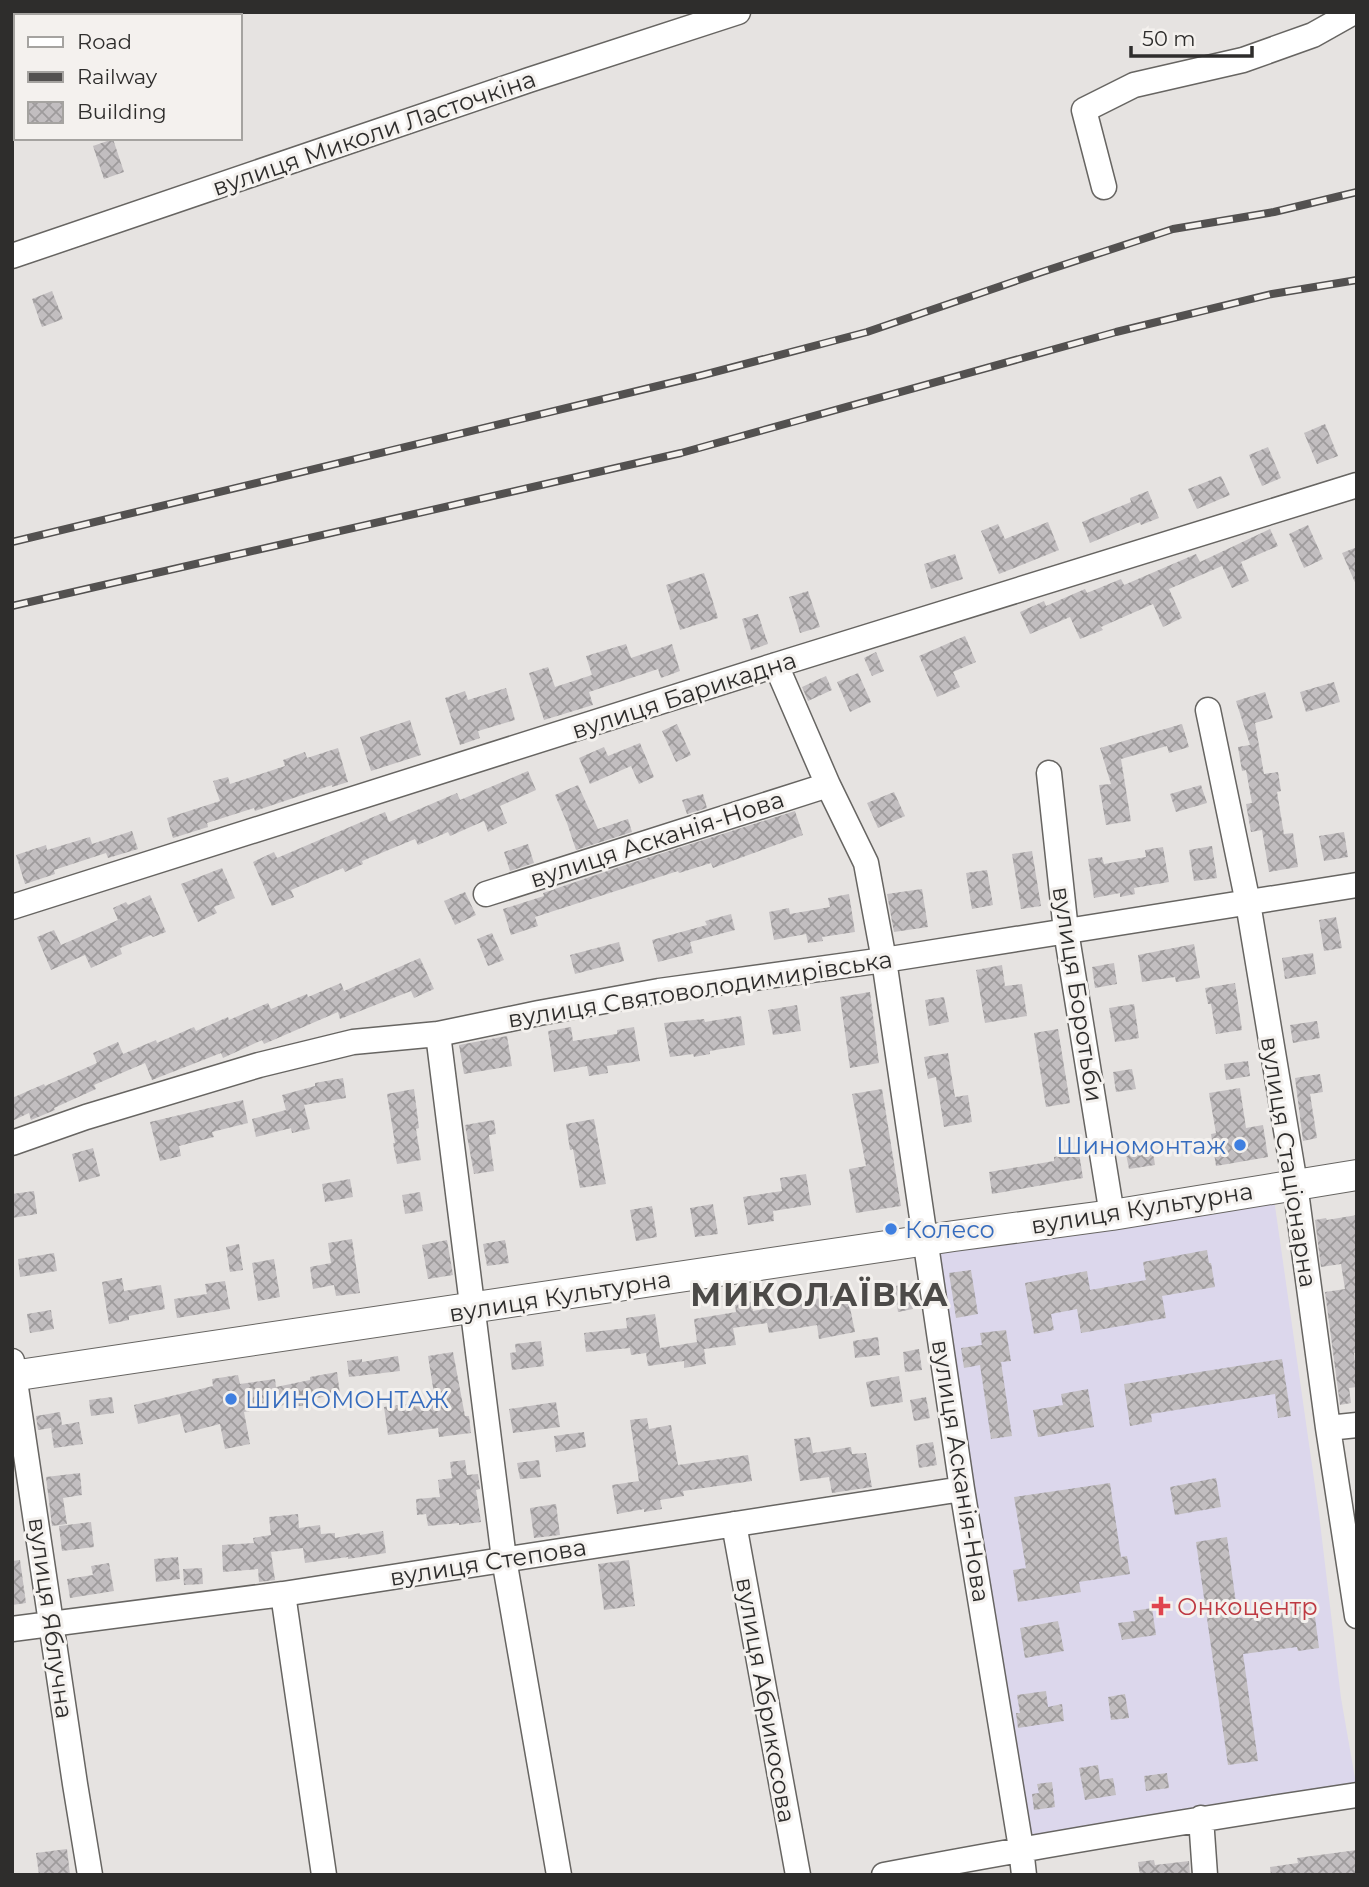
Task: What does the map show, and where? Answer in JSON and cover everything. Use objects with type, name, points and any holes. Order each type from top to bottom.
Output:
[{"type":"main road","name":"вулиця Культурна","points":[[13,1371],[471,1309],[926,1240],[1112,1215],[1357,1175]]},
{"type":"street","name":"вулиця Миколи Ласточкіна","points":[[12,256],[517,84],[738,12]]},
{"type":"street","points":[[1104,187],[1084,110],[1134,85],[1243,60],[1314,36],[1354,12]]},
{"type":"street","name":"вулиця Барикадна","points":[[12,907],[776,665],[1357,485]]},
{"type":"street","name":"вулиця Асканія-Нова","points":[[776,665],[828,785],[866,863],[884,960],[962,1489],[1024,1875]]},
{"type":"street","name":"вулиця Стаціонарна","points":[[1208,709],[1248,903],[1295,1184],[1357,1616]]},
{"type":"street","name":"вулиця Боротьби","points":[[1049,773],[1066,931],[1112,1215]]},
{"type":"street","name":"вулиця Асканія-Нова","points":[[486,894],[828,785]]},
{"type":"street","name":"вулиця Святоволодимирівська","points":[[12,1143],[86,1117],[259,1065],[353,1042],[438,1034],[659,991],[884,960],[1357,885]]},
{"type":"street","points":[[438,1034],[504,1559],[559,1875]]},
{"type":"street","name":"вулиця Яблучна","points":[[13,1371],[90,1875]]},
{"type":"street","points":[[1328,1428],[1357,1425]]},
{"type":"street","name":"вулиця Степова","points":[[12,1629],[283,1594],[962,1489]]},
{"type":"street","name":"вулиця Абрикосова","points":[[734,1524],[798,1875]]},
{"type":"street","points":[[283,1594],[324,1875]]},
{"type":"street","points":[[884,1875],[1021,1848],[1357,1795]]},
{"type":"street","points":[[1201,1818],[1205,1875]]},
{"type":"shaded area","name":"Онкоцентр","points":[[1274,1199],[1319,1514],[1341,1698],[1356,1784],[1029,1836],[937,1251]]},
{"type":"building","points":[[113,140],[124,172],[104,179],[93,146]]},
{"type":"building","points":[[52,291],[63,319],[42,327],[32,299]]},
{"type":"building","points":[[1325,424],[1338,456],[1317,464],[1304,433]]},
{"type":"building","points":[[1268,447],[1281,478],[1262,486],[1249,455]]},
{"type":"building","points":[[1221,476],[1230,495],[1197,509],[1188,489]]},
{"type":"building","points":[[1148,491],[1159,518],[1141,525],[1140,522],[1090,543],[1082,522],[1131,502],[1130,498]]},
{"type":"building","points":[[1048,522],[1059,550],[999,574],[981,531],[998,524],[1005,539]]},
{"type":"building","points":[[1308,525],[1323,559],[1304,568],[1289,534]]},
{"type":"building","points":[[1270,529],[1278,546],[1241,562],[1249,581],[1232,588],[1222,566],[1169,589],[1182,618],[1163,627],[1153,604],[1080,639],[1070,617],[1030,634],[1020,612],[1044,601],[1046,606],[1085,589],[1087,593],[1121,579],[1124,585],[1196,554],[1200,562]]},
{"type":"building","points":[[1357,547],[1357,587],[1342,553]]},
{"type":"building","points":[[955,554],[963,579],[931,589],[924,564]]},
{"type":"building","points":[[704,573],[718,618],[680,630],[666,585]]},
{"type":"building","points":[[808,591],[820,627],[800,633],[789,597]]},
{"type":"building","points":[[758,614],[768,644],[751,650],[742,619]]},
{"type":"building","points":[[965,636],[976,662],[953,672],[960,687],[937,697],[919,656]]},
{"type":"building","points":[[626,644],[631,658],[672,644],[680,671],[661,678],[658,669],[589,692],[593,705],[544,720],[529,673],[548,667],[555,687],[592,675],[586,656]]},
{"type":"building","points":[[876,652],[884,671],[872,676],[864,658]]},
{"type":"building","points":[[858,673],[871,702],[850,712],[837,682]]},
{"type":"building","points":[[826,676],[832,690],[808,701],[802,687]]},
{"type":"building","points":[[1334,682],[1340,702],[1306,712],[1300,692]]},
{"type":"building","points":[[506,688],[515,720],[478,731],[480,738],[460,745],[445,698],[465,691],[468,700]]},
{"type":"building","points":[[1265,692],[1273,718],[1255,723],[1264,774],[1278,772],[1281,791],[1277,792],[1284,834],[1293,833],[1298,867],[1269,872],[1262,830],[1251,832],[1246,804],[1252,803],[1246,770],[1242,771],[1238,747],[1250,745],[1236,701]]},
{"type":"building","points":[[410,720],[421,755],[371,771],[360,737]]},
{"type":"building","points":[[677,724],[691,755],[676,762],[662,731]]},
{"type":"building","points":[[1182,724],[1189,747],[1169,753],[1167,746],[1121,759],[1131,821],[1106,825],[1099,785],[1111,784],[1100,748]]},
{"type":"building","points":[[640,743],[654,777],[639,784],[631,766],[590,784],[579,758],[604,747],[608,756]]},
{"type":"building","points":[[338,748],[348,782],[207,823],[208,827],[173,838],[167,818],[220,801],[213,781],[228,777],[230,784],[285,766],[283,760],[305,752],[307,758]]},
{"type":"building","points":[[528,771],[536,790],[500,806],[507,823],[488,832],[484,821],[450,836],[448,832],[418,845],[415,839],[362,861],[363,864],[345,872],[343,868],[291,890],[294,897],[272,906],[253,862],[274,852],[277,858],[385,812],[389,822],[457,793],[460,800]]},
{"type":"building","points":[[578,785],[598,829],[628,819],[632,832],[576,850],[555,795]]},
{"type":"building","points":[[1201,785],[1207,803],[1176,812],[1170,794]]},
{"type":"building","points":[[894,792],[905,816],[878,828],[867,803]]},
{"type":"building","points":[[703,794],[707,808],[687,814],[682,800]]},
{"type":"building","points":[[795,811],[803,835],[713,868],[711,863],[679,873],[678,871],[535,917],[538,926],[511,935],[503,909],[628,864]]},
{"type":"building","points":[[132,831],[138,849],[108,858],[106,853],[54,870],[55,874],[25,884],[16,855],[46,845],[47,850],[90,837],[92,844]]},
{"type":"building","points":[[1344,832],[1348,857],[1324,861],[1319,836]]},
{"type":"building","points":[[528,844],[534,863],[510,871],[504,852]]},
{"type":"building","points":[[1212,846],[1217,878],[1194,881],[1189,850]]},
{"type":"building","points":[[1163,847],[1169,882],[1134,888],[1135,894],[1120,897],[1120,893],[1094,898],[1088,859],[1102,857],[1104,864],[1146,857],[1145,850]]},
{"type":"building","points":[[1032,851],[1041,906],[1021,909],[1012,854]]},
{"type":"building","points":[[222,868],[235,898],[214,907],[217,913],[198,922],[181,884]]},
{"type":"building","points":[[987,870],[993,905],[972,909],[966,873]]},
{"type":"building","points":[[922,889],[928,927],[894,932],[887,894]]},
{"type":"building","points":[[465,892],[476,915],[455,925],[444,901]]},
{"type":"building","points":[[849,894],[855,932],[822,937],[823,941],[808,943],[806,934],[774,940],[769,912],[789,908],[790,914],[830,907],[828,898]]},
{"type":"building","points":[[150,895],[166,932],[120,948],[122,954],[91,968],[85,955],[51,970],[37,937],[54,930],[61,945],[118,920],[113,908],[126,902],[128,905]]},
{"type":"building","points":[[731,914],[735,930],[690,942],[693,953],[658,962],[652,940],[707,925],[705,921]]},
{"type":"building","points":[[1336,917],[1342,948],[1324,951],[1319,920]]},
{"type":"building","points":[[492,933],[504,960],[488,966],[477,939]]},
{"type":"building","points":[[619,942],[624,961],[575,974],[570,955]]},
{"type":"building","points":[[1194,944],[1200,978],[1176,982],[1175,977],[1142,982],[1138,955]]},
{"type":"building","points":[[1313,953],[1316,974],[1285,979],[1282,958]]},
{"type":"building","points":[[420,958],[434,989],[414,998],[411,991],[340,1019],[338,1012],[264,1044],[262,1040],[223,1058],[221,1053],[152,1080],[145,1063],[94,1085],[96,1089],[54,1108],[55,1110],[31,1120],[29,1113],[12,1121],[12,1098],[97,1063],[93,1053],[118,1042],[123,1054],[194,1027],[196,1031],[228,1017],[229,1020],[268,1003],[271,1009],[341,983],[344,991]]},
{"type":"building","points":[[1114,963],[1117,984],[1095,988],[1092,967]]},
{"type":"building","points":[[1002,965],[1005,986],[1022,984],[1027,1016],[985,1023],[976,970]]},
{"type":"building","points":[[1235,983],[1242,1030],[1216,1034],[1211,1004],[1208,1004],[1205,988]]},
{"type":"building","points":[[870,992],[879,1063],[850,1068],[840,997]]},
{"type":"building","points":[[944,997],[949,1022],[929,1026],[925,1000]]},
{"type":"building","points":[[1134,1004],[1139,1038],[1115,1042],[1109,1008]]},
{"type":"building","points":[[797,1005],[801,1031],[773,1035],[768,1010]]},
{"type":"building","points":[[741,1016],[745,1045],[710,1051],[710,1054],[694,1057],[693,1054],[670,1057],[664,1023],[704,1019],[705,1022]]},
{"type":"building","points":[[1317,1021],[1320,1038],[1293,1043],[1290,1025]]},
{"type":"building","points":[[571,1027],[573,1041],[617,1034],[617,1030],[634,1027],[640,1061],[607,1066],[608,1073],[589,1076],[587,1066],[554,1072],[548,1031]]},
{"type":"building","points":[[1058,1029],[1070,1103],[1046,1107],[1034,1033]]},
{"type":"building","points":[[507,1036],[512,1066],[464,1074],[459,1045]]},
{"type":"building","points":[[948,1053],[955,1097],[968,1095],[972,1122],[944,1127],[936,1077],[928,1079],[924,1057]]},
{"type":"building","points":[[1248,1061],[1250,1076],[1226,1080],[1224,1064]]},
{"type":"building","points":[[1132,1069],[1136,1089],[1116,1092],[1113,1072]]},
{"type":"building","points":[[1320,1074],[1323,1092],[1310,1094],[1317,1138],[1303,1141],[1295,1078]]},
{"type":"building","points":[[343,1078],[346,1098],[304,1105],[310,1129],[292,1133],[291,1128],[256,1137],[252,1119],[286,1110],[282,1095],[315,1086],[315,1083]]},
{"type":"building","points":[[1240,1088],[1246,1128],[1263,1125],[1268,1157],[1216,1166],[1211,1134],[1216,1133],[1209,1093]]},
{"type":"building","points":[[414,1089],[421,1160],[397,1164],[387,1094]]},
{"type":"building","points":[[882,1089],[901,1206],[856,1213],[849,1169],[866,1166],[852,1094]]},
{"type":"building","points":[[243,1100],[248,1123],[212,1132],[214,1137],[179,1146],[181,1156],[160,1161],[150,1122]]},
{"type":"building","points":[[594,1119],[606,1184],[580,1188],[566,1124]]},
{"type":"building","points":[[494,1120],[496,1134],[489,1135],[494,1171],[474,1174],[465,1125]]},
{"type":"building","points":[[1152,1145],[1155,1165],[1129,1169],[1125,1149]]},
{"type":"building","points":[[93,1148],[100,1176],[79,1182],[72,1154]]},
{"type":"building","points":[[1079,1153],[1083,1178],[992,1194],[989,1172],[1054,1161],[1054,1157]]},
{"type":"building","points":[[806,1174],[811,1205],[773,1211],[774,1221],[748,1225],[743,1197],[782,1191],[780,1178]]},
{"type":"building","points":[[350,1179],[353,1197],[325,1202],[322,1184]]},
{"type":"building","points":[[34,1191],[37,1214],[12,1218],[12,1194]]},
{"type":"building","points":[[420,1192],[423,1211],[405,1214],[402,1195]]},
{"type":"building","points":[[713,1204],[718,1234],[695,1237],[690,1208]]},
{"type":"building","points":[[652,1206],[657,1237],[636,1241],[630,1210]]},
{"type":"building","points":[[1357,1215],[1357,1353],[1354,1353],[1357,1387],[1349,1388],[1351,1403],[1340,1405],[1325,1292],[1345,1289],[1341,1264],[1321,1267],[1315,1220]]},
{"type":"building","points":[[352,1239],[360,1293],[336,1296],[334,1285],[313,1289],[310,1267],[331,1263],[328,1243]]},
{"type":"building","points":[[447,1240],[453,1275],[428,1279],[422,1245]]},
{"type":"building","points":[[505,1240],[509,1263],[487,1266],[483,1244]]},
{"type":"building","points":[[239,1244],[243,1270],[230,1272],[226,1247]]},
{"type":"building","points":[[1207,1250],[1215,1287],[1162,1296],[1166,1318],[1081,1333],[1077,1309],[1051,1314],[1054,1330],[1034,1334],[1025,1283],[1087,1271],[1090,1290],[1146,1280],[1143,1262]]},
{"type":"building","points":[[54,1253],[57,1271],[20,1277],[18,1259]]},
{"type":"building","points":[[274,1259],[280,1297],[258,1301],[252,1263]]},
{"type":"building","points":[[971,1270],[978,1314],[956,1318],[949,1273]]},
{"type":"building","points":[[122,1278],[124,1291],[161,1285],[165,1309],[129,1316],[129,1320],[109,1324],[102,1282]]},
{"type":"building","points":[[225,1281],[230,1309],[177,1318],[174,1299],[207,1294],[205,1284]]},
{"type":"building","points":[[909,1284],[913,1309],[898,1312],[894,1286]]},
{"type":"building","points":[[847,1293],[855,1332],[819,1339],[817,1325],[769,1333],[767,1323],[733,1328],[736,1345],[704,1349],[706,1364],[684,1368],[684,1361],[648,1366],[646,1353],[631,1355],[630,1348],[586,1352],[584,1333],[627,1328],[626,1318],[655,1314],[660,1348],[697,1342],[694,1319],[736,1312],[735,1305],[752,1302],[753,1311]]},
{"type":"building","points":[[51,1310],[54,1329],[30,1333],[27,1314]]},
{"type":"building","points":[[1006,1330],[1011,1361],[1001,1362],[1012,1436],[991,1439],[980,1365],[964,1368],[961,1348],[982,1345],[980,1333]]},
{"type":"building","points":[[878,1337],[880,1355],[855,1358],[853,1341]]},
{"type":"building","points":[[541,1341],[544,1366],[512,1370],[510,1353],[516,1352],[515,1344]]},
{"type":"building","points":[[919,1349],[922,1370],[905,1372],[903,1352]]},
{"type":"building","points":[[453,1352],[465,1416],[469,1416],[471,1433],[439,1437],[438,1428],[388,1435],[384,1407],[435,1400],[428,1356]]},
{"type":"building","points":[[398,1356],[400,1371],[349,1377],[347,1361],[362,1359],[362,1362]]},
{"type":"building","points":[[1282,1359],[1291,1416],[1278,1418],[1275,1394],[1151,1414],[1152,1422],[1130,1426],[1124,1384]]},
{"type":"building","points":[[337,1372],[340,1394],[305,1400],[306,1405],[285,1408],[285,1405],[244,1412],[250,1444],[225,1449],[220,1424],[185,1433],[180,1414],[138,1424],[134,1405],[213,1386],[212,1379],[238,1375],[240,1384],[275,1379],[276,1387]]},
{"type":"building","points":[[899,1376],[903,1402],[871,1407],[866,1382]]},
{"type":"building","points":[[1088,1389],[1094,1427],[1038,1437],[1033,1410],[1063,1405],[1061,1394]]},
{"type":"building","points":[[112,1397],[114,1413],[91,1416],[89,1400]]},
{"type":"building","points":[[926,1397],[930,1418],[914,1421],[910,1400]]},
{"type":"building","points":[[556,1402],[560,1427],[513,1433],[509,1409]]},
{"type":"building","points":[[60,1412],[62,1425],[79,1422],[83,1444],[54,1448],[51,1428],[38,1430],[36,1416]]},
{"type":"building","points":[[647,1418],[649,1429],[671,1425],[678,1465],[748,1455],[752,1481],[683,1491],[684,1496],[660,1500],[662,1509],[617,1514],[612,1485],[639,1481],[630,1420]]},
{"type":"building","points":[[584,1432],[586,1447],[556,1452],[554,1436]]},
{"type":"building","points":[[810,1437],[813,1453],[851,1447],[852,1454],[866,1453],[872,1487],[832,1493],[829,1477],[800,1481],[794,1439]]},
{"type":"building","points":[[933,1442],[937,1465],[919,1468],[916,1445]]},
{"type":"building","points":[[465,1460],[467,1475],[478,1474],[480,1489],[476,1490],[481,1522],[428,1526],[426,1514],[417,1515],[416,1499],[440,1497],[438,1480],[452,1478],[450,1462]]},
{"type":"building","points":[[539,1460],[541,1477],[520,1479],[517,1463]]},
{"type":"building","points":[[80,1473],[82,1495],[63,1498],[67,1524],[52,1526],[46,1477]]},
{"type":"building","points":[[1216,1478],[1221,1507],[1175,1515],[1170,1487]]},
{"type":"building","points":[[1110,1483],[1121,1557],[1127,1556],[1130,1574],[1079,1582],[1081,1592],[1018,1602],[1013,1570],[1026,1568],[1014,1497]]},
{"type":"building","points":[[556,1504],[560,1535],[534,1538],[530,1508]]},
{"type":"building","points":[[298,1514],[299,1528],[320,1525],[321,1534],[335,1533],[335,1538],[383,1531],[386,1553],[305,1563],[303,1548],[271,1552],[275,1580],[259,1582],[258,1569],[223,1572],[222,1545],[254,1543],[253,1538],[271,1535],[269,1517]]},
{"type":"building","points":[[91,1522],[94,1547],[62,1551],[59,1526]]},
{"type":"building","points":[[1227,1537],[1238,1618],[1291,1611],[1290,1604],[1313,1601],[1319,1648],[1298,1651],[1297,1647],[1243,1654],[1258,1761],[1228,1765],[1196,1542]]},
{"type":"building","points":[[178,1557],[180,1579],[156,1582],[154,1559]]},
{"type":"building","points":[[20,1560],[26,1603],[12,1605],[12,1561]]},
{"type":"building","points":[[629,1560],[635,1606],[604,1610],[598,1564]]},
{"type":"building","points":[[109,1563],[114,1591],[70,1598],[67,1579],[93,1575],[91,1566]]},
{"type":"building","points":[[202,1568],[203,1584],[184,1585],[183,1569]]},
{"type":"building","points":[[1152,1608],[1156,1635],[1122,1640],[1118,1623],[1135,1621],[1133,1611]]},
{"type":"building","points":[[1058,1621],[1064,1651],[1025,1658],[1020,1628]]},
{"type":"building","points":[[1046,1691],[1048,1707],[1062,1704],[1064,1721],[1018,1728],[1016,1713],[1020,1713],[1017,1695]]},
{"type":"building","points":[[1125,1694],[1129,1718],[1111,1720],[1108,1697]]},
{"type":"building","points":[[1098,1765],[1100,1780],[1113,1778],[1116,1795],[1085,1800],[1079,1768]]},
{"type":"building","points":[[1167,1773],[1169,1788],[1146,1791],[1144,1776]]},
{"type":"building","points":[[1052,1782],[1055,1807],[1034,1810],[1032,1794],[1039,1793],[1037,1784]]},
{"type":"building","points":[[67,1849],[70,1875],[39,1875],[36,1853]]},
{"type":"building","points":[[1357,1850],[1357,1875],[1271,1875],[1270,1867],[1298,1863],[1297,1858]]},
{"type":"building","points":[[1154,1860],[1155,1865],[1189,1861],[1190,1875],[1140,1875],[1138,1862]]},
{"type":"railway","points":[[12,542],[703,375],[867,332],[1173,229],[1274,212],[1357,192]]},
{"type":"railway","points":[[12,606],[681,453],[1116,332],[1272,294],[1357,280]]},
{"type":"place","name":"Шиномонтаж","points":[[1240,1145]]},
{"type":"place","name":"Колесо","points":[[891,1229]]},
{"type":"place","name":"ШИНОМОНТАЖ","points":[[231,1399]]},
{"type":"place","name":"Онкоцентр","points":[[1161,1606]]},
{"type":"district","name":"МИКОЛАЇВКА","points":[[820,1294]]}]
